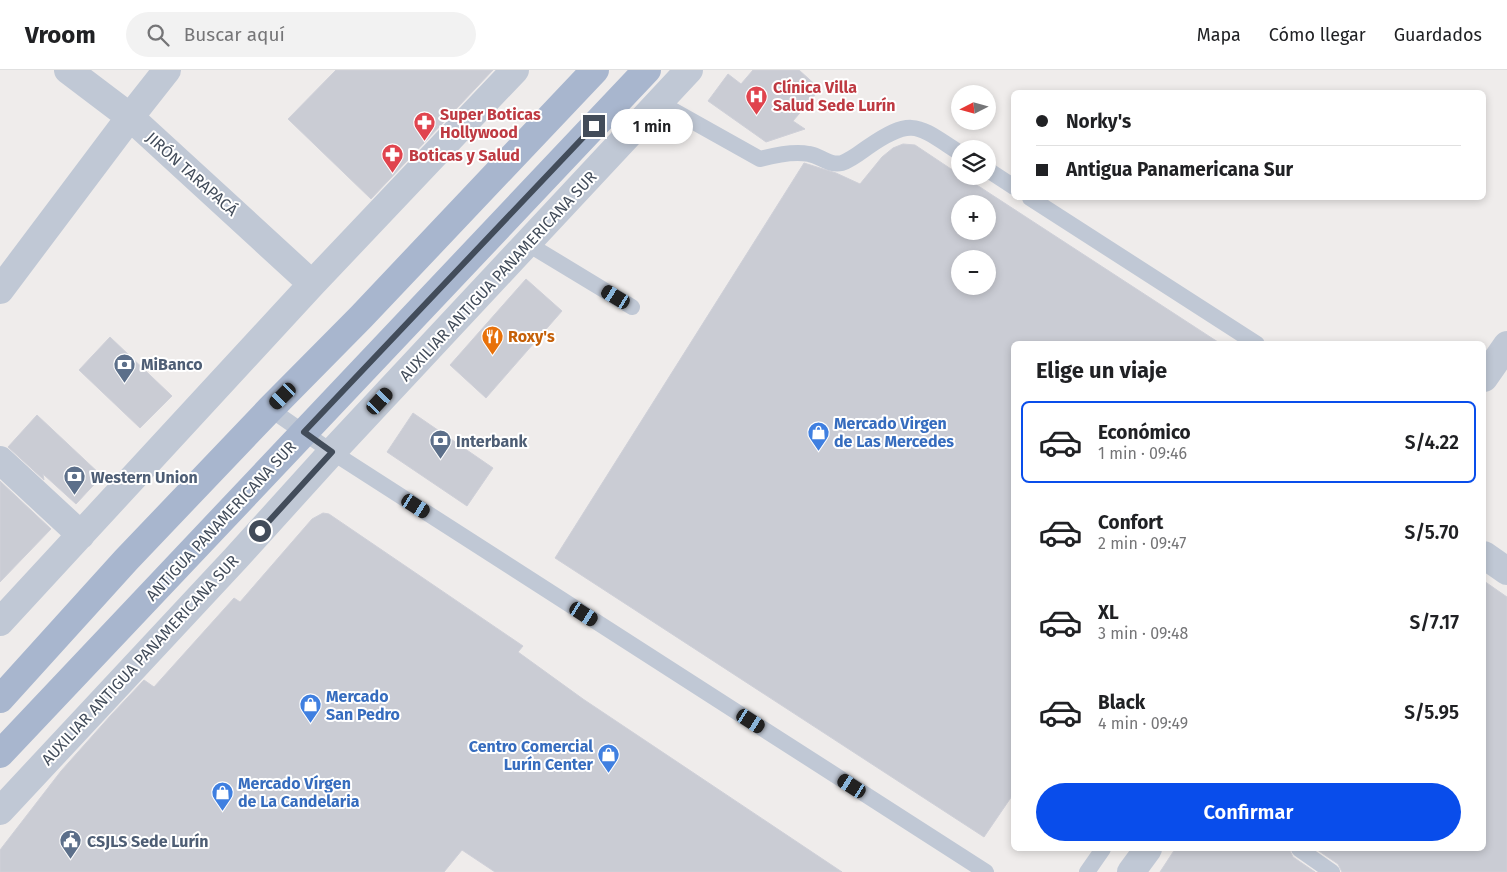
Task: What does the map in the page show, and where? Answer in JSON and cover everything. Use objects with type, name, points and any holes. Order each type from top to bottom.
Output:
[{"type":"main road","points":[[0,699],[126,560],[270,409],[361,318],[594,70]]},
{"type":"main road","name":"ANTIGUA PANAMERICANA SUR","points":[[0,754],[647,70]]},
{"type":"street","name":"JIRÓN TARAPACÁ","points":[[68,70],[130,118],[312,284]]},
{"type":"street","points":[[0,290],[167,70]]},
{"type":"street","points":[[0,622],[312,284],[516,70]]},
{"type":"street","name":"AUXILIAR ANTIGUA PANAMERICANA SUR","points":[[0,811],[689,70]]},
{"type":"street","points":[[1486,375],[1507,345]]},
{"type":"street","points":[[0,460],[81,535]]},
{"type":"street","points":[[1486,557],[1507,571]]},
{"type":"street","points":[[1131,872],[1147,851]]},
{"type":"lane","points":[[660,103],[760,159],[780,154],[809,154],[831,164],[843,162],[897,130],[915,126],[951,147]]},
{"type":"lane","points":[[996,175],[1011,185]]},
{"type":"lane","points":[[1033,200],[1252,341]]},
{"type":"lane","points":[[528,244],[632,307]]},
{"type":"lane","points":[[270,409],[332,452],[986,872]]},
{"type":"lane","points":[[1087,872],[1102,851]]},
{"type":"lane","points":[[1302,851],[1332,872]]},
{"type":"building","points":[[336,70],[493,70],[371,199],[288,119]]},
{"type":"building","points":[[753,70],[799,70],[820,89],[793,121],[805,129],[766,142],[708,101],[728,74],[741,84]]},
{"type":"building","name":"Mercado Virgen de Las Mercedes","points":[[903,144],[915,145],[951,169],[951,185],[977,185],[992,195],[951,195],[951,240],[996,240],[996,197],[1216,341],[1011,341],[1011,797],[984,837],[555,558],[804,163],[836,173],[860,184],[882,157],[893,148]]},
{"type":"building","points":[[526,279],[562,311],[486,398],[450,365]]},
{"type":"building","name":"MiBanco","points":[[110,337],[172,396],[140,428],[79,370]]},
{"type":"building","name":"Interbank","points":[[413,413],[493,468],[467,506],[387,452]]},
{"type":"building","points":[[37,415],[102,476],[76,504],[43,474],[44,480],[8,447]]},
{"type":"building","points":[[0,481],[51,529],[0,582]]},
{"type":"building","points":[[323,513],[329,514],[523,646],[518,652],[583,699],[842,872],[495,872],[462,850],[444,872],[0,872],[0,850],[61,771],[111,715],[144,680],[154,687],[234,598],[240,602],[312,519]]},
{"type":"building","points":[[1486,582],[1507,597],[1507,872],[1342,872],[1338,864],[1319,851],[1486,851]]},
{"type":"building","points":[[1174,851],[1290,851],[1293,857],[1315,872],[1160,872]]},
{"type":"place","name":"Clínica Villa Salud Sede Lurín","points":[[757,115]]},
{"type":"place","name":"Super Boticas Hollywood","points":[[424,142]]},
{"type":"place","name":"Boticas y Salud","points":[[393,174]]},
{"type":"place","name":"Roxy's","points":[[492,355]]},
{"type":"place","name":"MiBanco","points":[[125,383]]},
{"type":"place","name":"Mercado Virgen de Las Mercedes","points":[[818,451]]},
{"type":"place","name":"Interbank","points":[[440,460]]},
{"type":"place","name":"Western Union","points":[[75,496]]},
{"type":"place","name":"Mercado San Pedro","points":[[310,724]]},
{"type":"place","name":"Centro Comercial Lurín Center","points":[[609,774]]},
{"type":"place","name":"Mercado Vírgen de La Candelaria","points":[[222,811]]},
{"type":"place","name":"CSJLS Sede Lurín","points":[[71,860]]},
{"type":"route","points":[[260,531],[332,452],[304,432],[594,126]]}]
